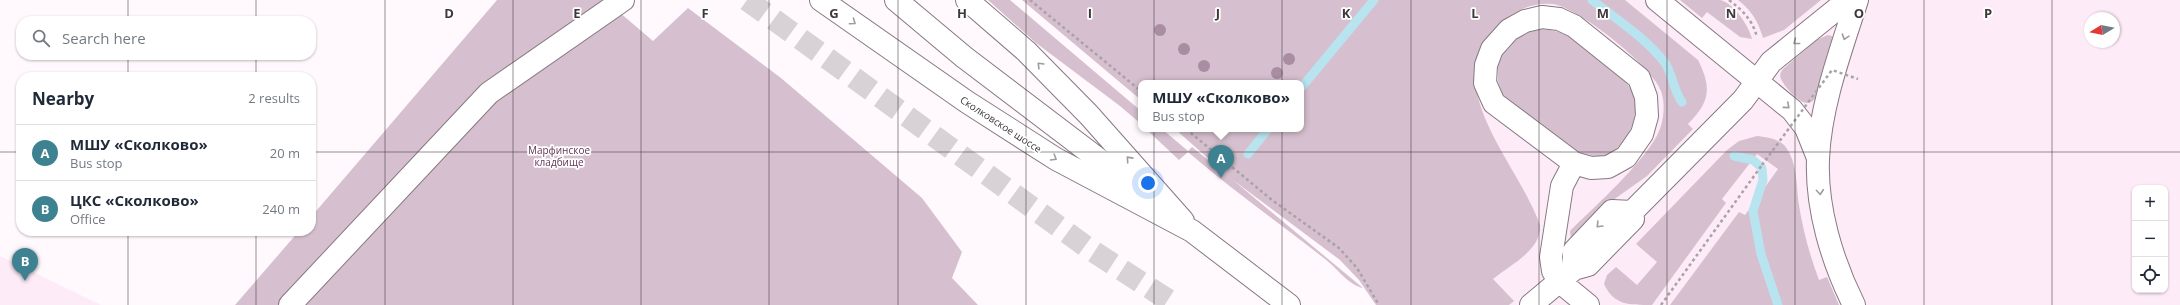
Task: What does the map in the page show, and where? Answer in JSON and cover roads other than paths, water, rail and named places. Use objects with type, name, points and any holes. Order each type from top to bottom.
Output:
[{"type":"street","points":[[290,305],[489,93],[623,0]]},
{"type":"street","name":"Сколковское шоссе","points":[[821,0],[967,102],[1056,160],[1192,231],[1290,305]]},
{"type":"street","points":[[896,0],[964,57],[1192,231]]},
{"type":"street","name":"Сколковское шоссе","points":[[967,0],[1026,51],[1089,115],[1192,231]]},
{"type":"street","points":[[1658,0],[1792,110],[1806,128],[1818,159]]},
{"type":"street","points":[[1531,305],[1567,276],[1588,265],[1633,219],[1632,212],[1712,133],[1743,100],[1771,62],[1848,0]]},
{"type":"street","points":[[1854,305],[1845,288],[1831,246],[1821,203],[1818,159],[1826,103],[1857,0]]},
{"type":"street","points":[[1542,17],[1559,19],[1574,26],[1638,78],[1646,97],[1647,116],[1642,134],[1626,157],[1608,167],[1591,168],[1574,163],[1494,103],[1485,83],[1486,65],[1492,50],[1509,30],[1525,21],[1542,17]]},
{"type":"street","points":[[1574,163],[1562,186],[1551,257],[1553,271],[1567,276],[1588,305]]},
{"type":"waterway","points":[[1304,84],[1374,0]]},
{"type":"waterway","points":[[1592,0],[1649,45],[1665,63],[1682,102]]},
{"type":"waterway","points":[[1248,154],[1266,132]]},
{"type":"waterway","points":[[1734,156],[1753,160],[1762,168],[1763,180],[1753,211],[1761,254],[1778,305]]},
{"type":"tunnel","points":[[747,0],[1088,248],[1176,305]]},
{"type":"place","name":"МШУ «Сколково»","points":[[1221,178]]},
{"type":"place","name":"ЦКС «Сколково»","points":[[25,281]]},
{"type":"park label","name":"Марфинское кладбище","points":[[559,156]]}]
